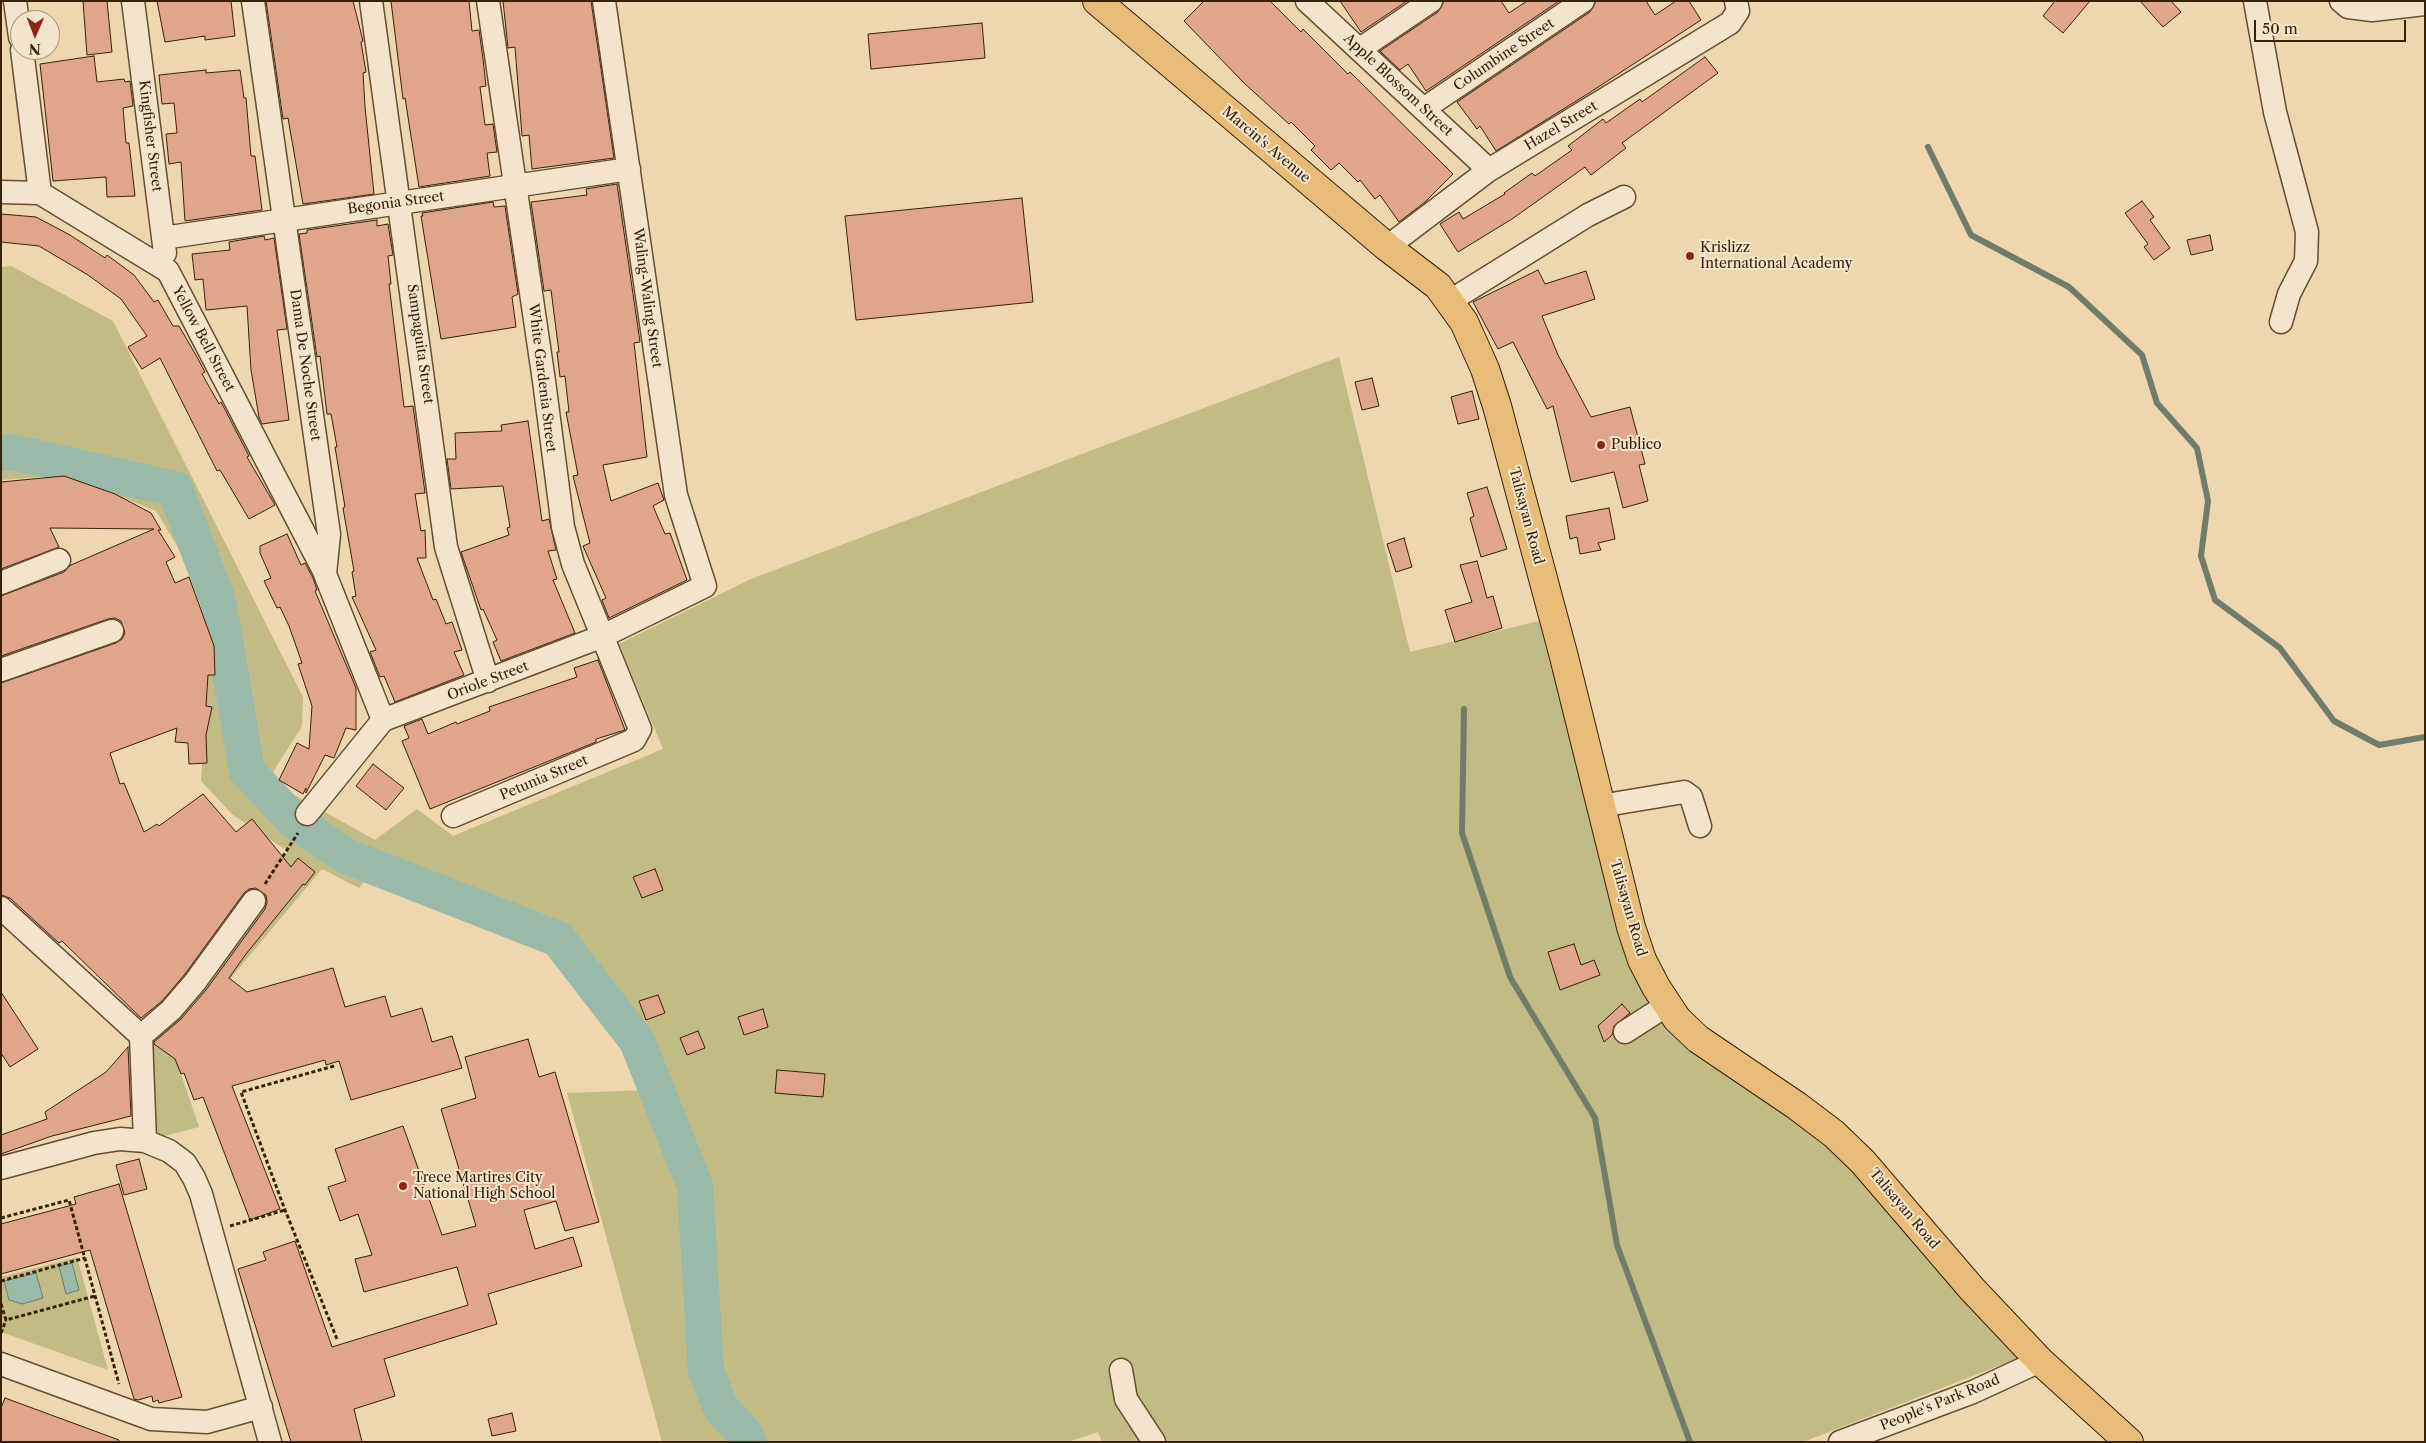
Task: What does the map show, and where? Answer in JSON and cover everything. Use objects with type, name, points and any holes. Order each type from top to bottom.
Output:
[{"type":"main road","name":"Marcin's Avenue","points":[[1097,1],[1444,294]]},
{"type":"main road","name":"Talisayan Road","points":[[1444,294],[1464,322],[1476,345],[1496,406],[1564,657],[1634,936],[1642,960],[1667,1005],[1677,1019],[1698,1039],[1797,1106],[1840,1139],[1863,1162],[1972,1289],[2040,1361],[2129,1442]]},
{"type":"street","name":"Kingfisher Street","points":[[133,1],[168,271]]},
{"type":"street","name":"Dama De Noche Street","points":[[253,1],[328,534],[325,574],[383,720]]},
{"type":"street","name":"Sampaguita Street","points":[[371,1],[446,547],[488,682]]},
{"type":"street","name":"White Gardenia Street","points":[[488,1],[562,527],[573,564],[640,727],[639,735],[634,740]]},
{"type":"street","name":"Waling-Waling Street","points":[[604,1],[676,496],[705,582],[705,586],[702,589]]},
{"type":"street","name":"Apple Blossom Street","points":[[1307,1],[1425,108],[1489,170]]},
{"type":"street","points":[[1360,49],[1431,1]]},
{"type":"street","name":"Columbine Street","points":[[1425,108],[1583,1]]},
{"type":"street","points":[[2255,1],[2275,112],[2307,232],[2306,261],[2290,294],[2281,322]]},
{"type":"street","points":[[2341,1],[2348,7],[2372,10],[2425,4]]},
{"type":"street","name":"Hazel Street","points":[[1387,247],[1489,170],[1730,23],[1737,6]]},
{"type":"street","points":[[23,60],[40,193]]},
{"type":"street","name":"Begonia Street","points":[[163,238],[629,169]]},
{"type":"street","name":"Yellow Bell Street","points":[[1,192],[40,193],[168,271],[325,574]]},
{"type":"street","points":[[1444,294],[1624,197]]},
{"type":"street","points":[[1,583],[59,560]]},
{"type":"street","name":"Oriole Street","points":[[383,720],[488,682],[603,636],[702,589]]},
{"type":"street","points":[[1,670],[112,631]]},
{"type":"street","points":[[307,814],[383,720]]},
{"type":"street","name":"Petunia Street","points":[[453,816],[634,740]]},
{"type":"street","points":[[1600,806],[1684,792],[1691,798],[1700,826]]},
{"type":"street","points":[[141,1036],[171,1010],[195,982],[254,901]]},
{"type":"street","points":[[1,908],[141,1036],[146,1141]]},
{"type":"street","points":[[1625,1032],[1667,1005]]},
{"type":"street","points":[[1,1168],[107,1140],[146,1141],[177,1157],[190,1170],[197,1184],[212,1232],[270,1442]]},
{"type":"street","name":"People's Park Road","points":[[1840,1442],[1973,1392],[2040,1361]]},
{"type":"street","points":[[1,1364],[151,1419],[207,1422],[261,1407]]},
{"type":"street","points":[[1121,1370],[1126,1399],[1154,1442]]},
{"type":"path","points":[[254,901],[293,844]]},
{"type":"path","points":[[334,1066],[241,1092],[285,1210],[337,1339]]},
{"type":"path","points":[[1,1218],[69,1200],[126,1409]]},
{"type":"path","points":[[212,1232],[285,1210]]},
{"type":"path","points":[[1,1281],[85,1258]]},
{"type":"path","points":[[6,1320],[95,1296]]},
{"type":"path","points":[[1,1304],[6,1320],[1,1334]]},
{"type":"shaded area","points":[[11,266],[113,321],[303,697],[302,726],[268,780],[375,840],[417,809],[453,836],[663,749],[619,644],[751,579],[1339,357],[1410,652],[1539,621],[1614,903],[1695,1050],[1741,1085],[1808,1126],[1853,1163],[2019,1358],[1803,1442],[1102,1442],[1098,1432],[1068,1442],[753,1442],[750,1434],[723,1404],[711,1370],[701,1185],[643,1039],[559,935],[377,864],[359,888],[322,869],[172,1048],[199,1127],[145,1141],[139,1027],[288,851],[233,815],[201,781],[211,636],[207,595],[156,511],[67,475],[1,480],[1,267]]},
{"type":"shaded area","points":[[650,1090],[687,1184],[697,1371],[719,1418],[740,1442],[662,1442],[567,1093]]},
{"type":"shaded area","points":[[77,1257],[108,1370],[1,1332],[1,1277]]},
{"type":"shaded area","points":[[72,1263],[79,1290],[66,1294],[59,1266]]},
{"type":"shaded area","points":[[36,1273],[43,1298],[22,1304],[9,1300],[4,1281]]},
{"type":"building","points":[[83,1],[107,1],[112,52],[87,55]]},
{"type":"building","points":[[157,1],[231,1],[235,36],[205,40],[205,36],[165,42]]},
{"type":"building","points":[[266,1],[353,1],[363,41],[361,42],[366,72],[363,73],[365,107],[374,194],[303,204],[288,118],[283,119]]},
{"type":"building","points":[[391,1],[469,1],[472,31],[479,30],[483,59],[486,86],[480,87],[485,125],[493,124],[497,152],[487,153],[490,176],[419,187],[405,98],[403,99]]},
{"type":"building","points":[[503,1],[591,1],[614,158],[532,169],[529,135],[522,136],[515,47],[508,48]]},
{"type":"building","points":[[1204,1],[1270,1],[1301,32],[1303,29],[1348,74],[1350,72],[1453,174],[1425,202],[1399,222],[1380,195],[1375,199],[1360,180],[1358,182],[1339,163],[1331,170],[1311,150],[1315,146],[1291,122],[1289,124],[1244,83],[1184,21]]},
{"type":"building","points":[[1340,1],[1407,1],[1361,32]]},
{"type":"building","points":[[1444,1],[1501,1],[1509,13],[1527,1],[1559,1],[1426,91],[1408,64],[1400,70],[1380,51],[1438,12]]},
{"type":"building","points":[[1596,1],[1646,1],[1655,15],[1676,1],[1689,1],[1701,20],[1496,151],[1480,126],[1477,129],[1457,102],[1590,12]]},
{"type":"building","points":[[2055,1],[2090,1],[2063,33],[2043,16]]},
{"type":"building","points":[[2140,1],[2171,1],[2181,12],[2163,27]]},
{"type":"building","points":[[982,23],[985,58],[871,69],[868,34]]},
{"type":"building","points":[[94,56],[97,82],[124,79],[125,82],[130,81],[133,106],[123,108],[126,143],[129,143],[135,196],[107,197],[106,177],[53,181],[40,64]]},
{"type":"building","points":[[1705,57],[1718,73],[1622,143],[1626,148],[1591,175],[1585,167],[1512,219],[1458,252],[1440,224],[1459,212],[1463,219],[1505,194],[1532,173],[1535,176],[1572,150],[1568,146],[1603,119],[1606,123],[1640,99],[1642,102]]},
{"type":"building","points":[[206,70],[206,73],[240,70],[244,98],[246,98],[251,156],[255,156],[262,210],[185,221],[181,162],[169,164],[166,134],[177,133],[174,103],[162,104],[159,75]]},
{"type":"building","points":[[617,184],[640,342],[634,343],[647,457],[603,465],[611,501],[658,483],[664,500],[653,506],[665,534],[670,533],[687,580],[609,618],[602,600],[606,598],[583,546],[590,543],[573,476],[578,475],[566,412],[569,412],[565,376],[560,377],[557,352],[559,352],[551,290],[544,291],[531,202],[587,195],[586,189]]},
{"type":"building","points":[[1022,198],[1033,302],[856,320],[845,216]]},
{"type":"building","points":[[2142,201],[2154,217],[2150,220],[2170,248],[2154,260],[2144,247],[2148,244],[2125,213]]},
{"type":"building","points":[[493,202],[494,207],[505,206],[518,294],[512,297],[516,327],[441,339],[422,213]]},
{"type":"building","points":[[1,214],[36,217],[70,235],[105,258],[107,255],[134,275],[154,302],[158,300],[173,326],[179,326],[197,357],[205,372],[202,374],[219,404],[221,402],[249,456],[247,457],[275,505],[249,519],[220,470],[217,471],[160,358],[142,369],[128,347],[147,336],[121,299],[88,275],[39,246],[1,242]]},
{"type":"building","points":[[377,220],[377,226],[388,224],[393,255],[388,256],[391,284],[389,284],[404,407],[413,406],[425,493],[415,494],[421,531],[425,530],[426,558],[417,558],[433,600],[436,599],[446,624],[452,622],[462,650],[454,652],[464,675],[395,702],[384,676],[380,677],[370,652],[376,650],[352,597],[356,596],[352,572],[354,571],[343,508],[345,507],[335,447],[337,447],[331,414],[327,414],[320,356],[317,357],[299,234],[307,233],[307,230]]},
{"type":"building","points":[[2210,235],[2213,250],[2191,255],[2187,240]]},
{"type":"building","points":[[264,236],[265,240],[274,238],[287,329],[277,330],[289,420],[262,424],[259,417],[251,370],[247,306],[206,310],[203,279],[195,280],[192,254],[230,250],[229,242]]},
{"type":"building","points":[[1538,270],[1545,284],[1586,271],[1595,299],[1542,316],[1558,355],[1591,417],[1630,407],[1645,464],[1639,465],[1648,501],[1623,508],[1614,472],[1571,482],[1553,406],[1547,409],[1513,342],[1498,349],[1473,302]]},
{"type":"building","points":[[1372,378],[1379,406],[1362,410],[1355,382]]},
{"type":"building","points":[[1472,391],[1479,419],[1458,424],[1451,397]]},
{"type":"building","points":[[528,421],[542,521],[549,519],[556,550],[548,551],[557,579],[553,580],[575,633],[501,661],[493,642],[497,640],[483,609],[481,610],[461,552],[509,535],[507,528],[510,527],[503,486],[451,489],[447,459],[456,459],[455,433],[502,431],[501,425]]},
{"type":"building","points":[[64,476],[115,494],[151,513],[161,530],[158,530],[175,557],[166,562],[175,583],[189,577],[214,646],[215,675],[208,675],[206,706],[212,707],[206,735],[207,763],[189,764],[188,743],[175,742],[177,728],[110,753],[120,784],[124,783],[144,832],[157,824],[159,826],[203,794],[236,832],[252,819],[291,867],[298,858],[315,872],[246,954],[229,978],[247,992],[333,968],[345,1007],[385,996],[391,1017],[422,1008],[432,1042],[452,1036],[462,1068],[351,1100],[339,1061],[326,1065],[325,1060],[232,1086],[280,1209],[250,1220],[203,1097],[194,1100],[184,1073],[181,1074],[175,1059],[154,1044],[154,1042],[181,1019],[206,990],[265,909],[266,895],[256,888],[249,889],[244,893],[185,974],[162,1001],[141,1018],[62,941],[59,943],[10,898],[1,895],[1,683],[116,643],[122,639],[125,633],[121,621],[115,618],[108,619],[1,656],[1,596],[64,572],[71,565],[154,529],[50,528],[59,547],[1,569],[1,482]]},
{"type":"building","points":[[1487,487],[1507,549],[1481,557],[1470,518],[1474,516],[1467,493]]},
{"type":"building","points":[[1609,508],[1615,539],[1598,543],[1601,550],[1580,554],[1577,537],[1570,539],[1566,516]]},
{"type":"building","points":[[287,534],[301,565],[305,563],[313,578],[317,590],[315,591],[356,688],[356,730],[346,728],[334,758],[325,755],[306,793],[306,788],[303,794],[279,780],[297,743],[309,749],[312,706],[298,664],[302,663],[289,626],[280,607],[277,608],[264,581],[271,578],[260,553],[260,546]]},
{"type":"building","points":[[1404,538],[1412,567],[1396,572],[1387,544]]},
{"type":"building","points":[[1477,561],[1487,598],[1493,596],[1502,628],[1455,642],[1445,610],[1472,602],[1460,565]]},
{"type":"building","points":[[598,660],[625,730],[596,739],[596,742],[430,809],[402,741],[409,738],[404,726],[422,719],[428,734],[456,722],[457,724],[490,711],[489,707],[577,677],[574,668]]},
{"type":"building","points":[[373,764],[404,788],[386,810],[356,786]]},
{"type":"building","points":[[655,869],[663,890],[642,898],[633,877]]},
{"type":"building","points":[[1574,944],[1581,965],[1594,960],[1600,975],[1560,990],[1548,952]]},
{"type":"building","points":[[1,992],[38,1049],[10,1067],[1,1053]]},
{"type":"building","points":[[658,995],[665,1013],[646,1020],[639,1001]]},
{"type":"building","points":[[1622,1004],[1630,1013],[1614,1026],[1612,1035],[1604,1042],[1598,1026]]},
{"type":"building","points":[[763,1009],[768,1027],[744,1035],[738,1017]]},
{"type":"building","points":[[698,1031],[705,1048],[687,1055],[680,1038]]},
{"type":"building","points":[[528,1039],[539,1077],[555,1072],[599,1222],[565,1231],[556,1201],[524,1210],[535,1249],[573,1237],[582,1266],[488,1294],[497,1324],[384,1359],[395,1396],[354,1409],[362,1442],[291,1442],[238,1269],[266,1260],[263,1252],[295,1241],[332,1347],[468,1305],[457,1267],[364,1292],[355,1259],[372,1255],[358,1214],[340,1221],[328,1187],[346,1181],[335,1149],[403,1126],[442,1235],[476,1226],[441,1109],[476,1098],[465,1057]]},
{"type":"building","points":[[128,1047],[131,1116],[52,1136],[1,1154],[1,1135],[47,1119],[45,1112],[106,1072]]},
{"type":"building","points":[[777,1070],[825,1074],[823,1097],[775,1093]]},
{"type":"building","points":[[139,1159],[147,1189],[124,1195],[116,1165]]},
{"type":"building","points":[[119,1184],[182,1397],[159,1403],[158,1400],[153,1402],[152,1396],[138,1400],[134,1399],[90,1250],[1,1274],[1,1224],[76,1204],[74,1197]]},
{"type":"building","points":[[5,1398],[119,1440],[119,1442],[1,1442],[1,1408]]},
{"type":"building","points":[[512,1413],[516,1431],[492,1436],[488,1419]]},
{"type":"waterway","points":[[1928,147],[1971,235],[2069,287],[2142,355],[2157,403],[2197,448],[2208,501],[2201,556],[2215,600],[2280,648],[2334,721],[2379,745],[2425,737]]},
{"type":"waterway","points":[[1,453],[12,452],[175,489],[218,601],[247,771],[293,820],[346,856],[558,939],[637,1041],[695,1186],[706,1371],[720,1407],[745,1434],[749,1442]]},
{"type":"waterway","points":[[1464,709],[1462,833],[1510,977],[1595,1118],[1617,1245],[1690,1442]]},
{"type":"place","name":"Krislizz International Academy","points":[[1690,256]]},
{"type":"place","name":"Publico","points":[[1601,445]]},
{"type":"place","name":"Trece Martires City National High School","points":[[403,1186]]}]
